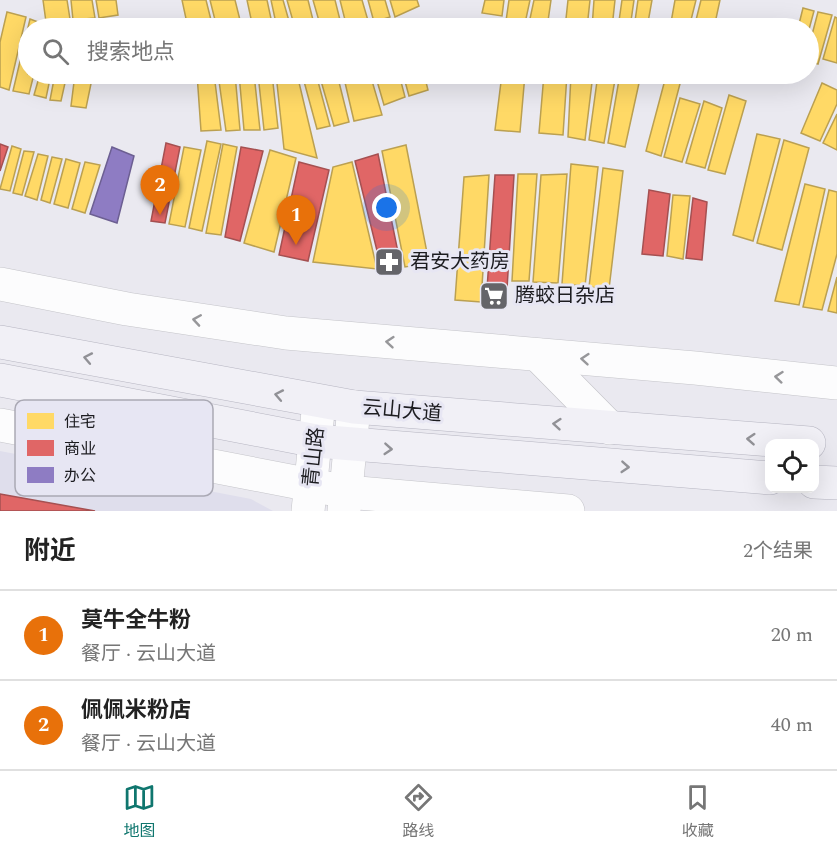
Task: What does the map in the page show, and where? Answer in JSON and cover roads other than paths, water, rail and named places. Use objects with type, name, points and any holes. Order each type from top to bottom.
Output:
[{"type":"main road","name":"云山大道","points":[[0,342],[354,407],[765,440]]},
{"type":"main road","name":"云山大道","points":[[0,380],[104,400]]},
{"type":"main road","name":"云山大道","points":[[213,421],[351,446],[765,478]]},
{"type":"main road","points":[[819,444],[837,446]]},
{"type":"main road","points":[[819,482],[837,483]]},
{"type":"street","points":[[0,284],[127,309],[286,333],[837,383]]},
{"type":"street","points":[[538,355],[610,428]]},
{"type":"street","name":"青山路","points":[[310,498],[319,402]]},
{"type":"street","name":"青山路","points":[[345,502],[354,407]]},
{"type":"street","points":[[0,425],[15,429]]},
{"type":"street","points":[[213,475],[310,498],[345,502],[568,511]]},
{"type":"place","name":"佩佩米粉店","points":[[160,215]]},
{"type":"place","name":"莫牛全牛粉","points":[[296,245]]},
{"type":"place","name":"君安大药房","points":[[389,262]]},
{"type":"place","name":"腾蛟日杂店","points":[[494,296]]}]
